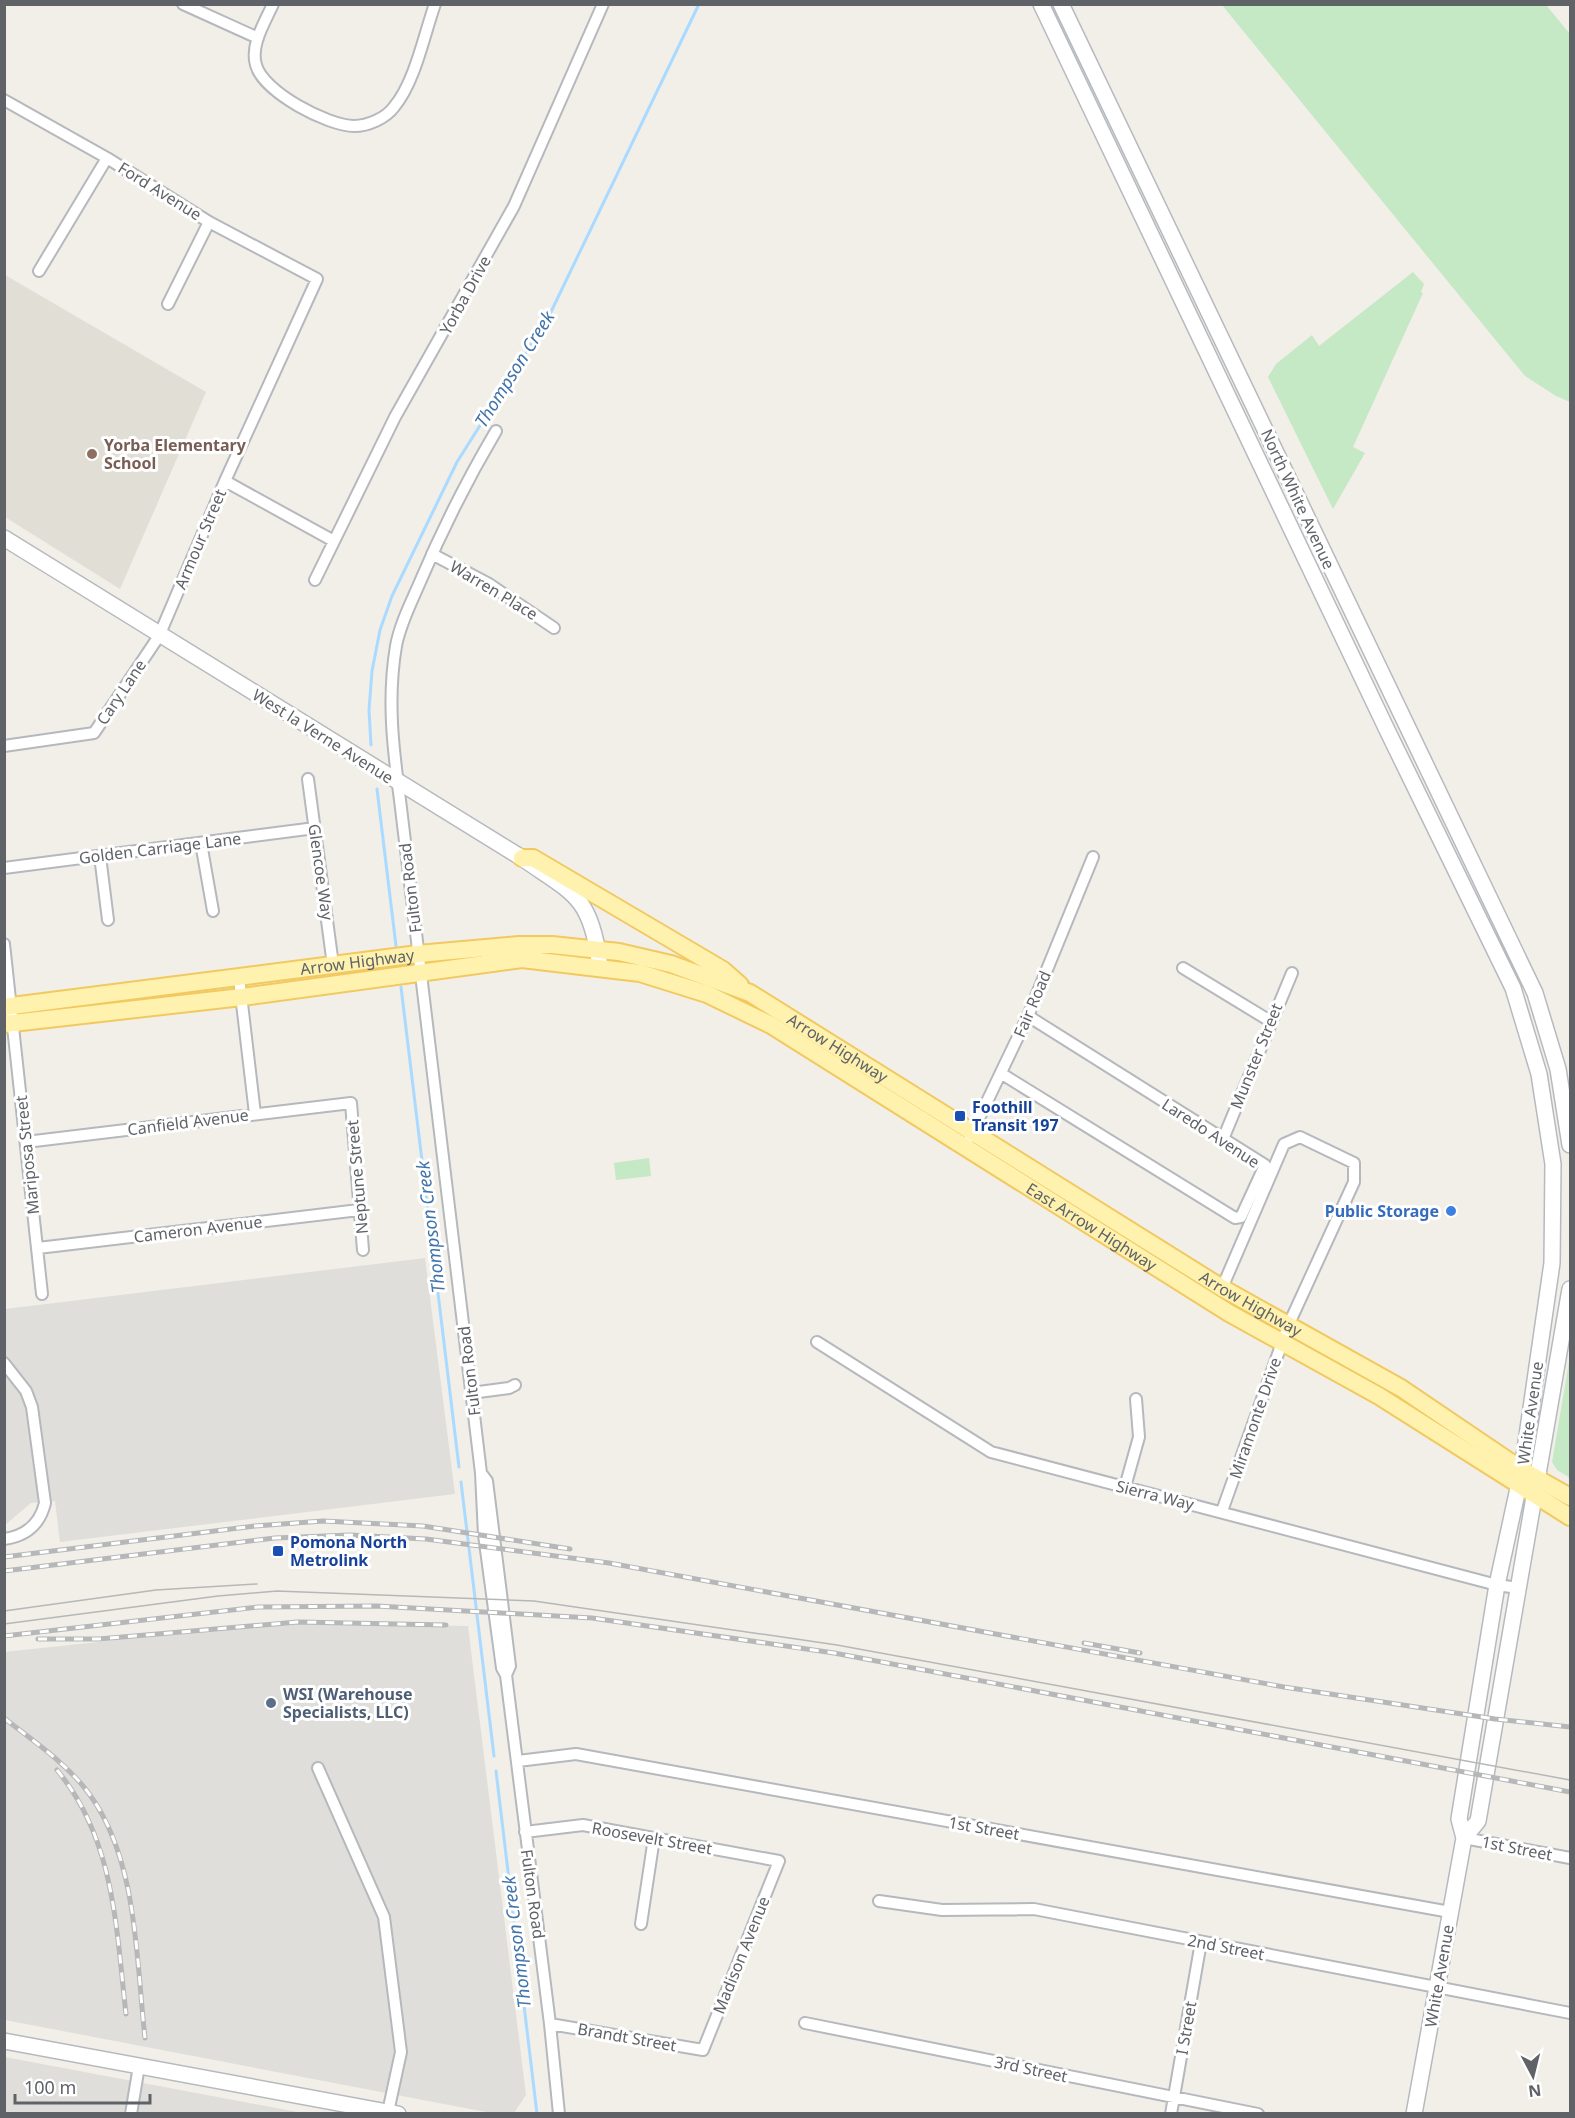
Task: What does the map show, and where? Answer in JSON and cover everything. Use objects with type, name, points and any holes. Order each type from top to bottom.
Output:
[{"type":"main road","name":"North White Avenue","points":[[1041,4],[1513,988]]},
{"type":"main road","name":"North White Avenue","points":[[1061,4],[1535,993],[1558,1069],[1570,1145]]},
{"type":"main road","name":"West la Verne Avenue","points":[[5,539],[522,858],[574,894],[591,919],[599,966]]},
{"type":"main road","points":[[522,858],[534,858],[723,969],[750,993]]},
{"type":"main road","name":"Arrow Highway","points":[[8,1015],[239,978],[418,954],[519,945],[597,949],[671,963],[750,993],[969,1140],[1288,1326],[1401,1388],[1521,1477],[1537,1486],[1570,1497]]},
{"type":"main road","name":"Arrow Highway","points":[[8,1015],[243,997],[522,959],[599,966]]},
{"type":"main road","name":"East Arrow Highway","points":[[599,966],[680,984],[742,1010],[969,1140],[1229,1313],[1521,1477]]},
{"type":"main road","name":"White Avenue","points":[[1414,2114],[1464,1838],[1459,1820],[1497,1585],[1521,1477],[1552,1263],[1553,1164],[1539,1074],[1513,988]]},
{"type":"main road","name":"White Avenue","points":[[1464,1838],[1478,1821],[1570,1289]]},
{"type":"main road","points":[[1537,1486],[1570,1517]]},
{"type":"main road","points":[[4,2041],[140,2066],[329,2107],[393,2113]]},
{"type":"street","points":[[183,4],[258,38]]},
{"type":"street","points":[[273,4],[258,38],[255,53],[256,66],[264,81],[278,93],[332,122],[354,126],[379,119],[394,108],[406,89],[435,4]]},
{"type":"street","name":"Yorba Drive","points":[[315,580],[332,540],[395,417],[514,206],[603,4]]},
{"type":"street","name":"Ford Avenue","points":[[4,100],[107,158],[210,222],[316,279]]},
{"type":"street","points":[[39,271],[107,158]]},
{"type":"street","points":[[168,304],[210,222]]},
{"type":"street","name":"Armour Street","points":[[159,636],[225,481],[316,279]]},
{"type":"street","name":"Fulton Road","points":[[496,431],[474,467],[399,630],[390,708],[392,754],[398,782],[481,1473],[484,1534],[502,1668],[506,1675],[518,1761],[559,2114]]},
{"type":"street","points":[[225,481],[332,540]]},
{"type":"street","name":"Warren Place","points":[[432,554],[489,584],[554,628]]},
{"type":"street","name":"Cary Lane","points":[[4,746],[93,733],[159,636]]},
{"type":"street","name":"Glencoe Way","points":[[308,779],[333,966]]},
{"type":"street","name":"Golden Carriage Lane","points":[[4,868],[315,828]]},
{"type":"street","points":[[201,843],[213,911]]},
{"type":"street","points":[[100,856],[108,920]]},
{"type":"street","name":"Fair Road","points":[[969,1140],[1028,1016],[1093,857]]},
{"type":"street","name":"Mariposa Street","points":[[4,944],[8,1015],[26,1142],[42,1293]]},
{"type":"street","points":[[1183,968],[1270,1021]]},
{"type":"street","name":"Munster Street","points":[[1223,1139],[1270,1021],[1292,973]]},
{"type":"street","points":[[239,978],[255,1114]]},
{"type":"street","points":[[742,1010],[750,993]]},
{"type":"street","name":"Laredo Avenue","points":[[1002,1074],[1235,1218],[1241,1217],[1265,1165],[1028,1016]]},
{"type":"street","name":"Canfield Avenue","points":[[26,1142],[351,1103]]},
{"type":"street","name":"Neptune Street","points":[[351,1103],[363,1250]]},
{"type":"street","name":"Miramonte Drive","points":[[1222,1288],[1284,1144],[1300,1137],[1354,1163],[1354,1182],[1281,1342],[1222,1511]]},
{"type":"street","name":"Cameron Avenue","points":[[38,1248],[359,1210]]},
{"type":"street","name":"Sierra Way","points":[[817,1342],[991,1452],[1497,1585],[1518,1588]]},
{"type":"street","points":[[4,1363],[26,1391],[32,1407],[45,1503],[42,1516],[36,1524],[13,1538],[4,1539]]},
{"type":"street","points":[[471,1393],[509,1388],[515,1385]]},
{"type":"street","points":[[1125,1487],[1139,1437],[1136,1399]]},
{"type":"street","name":"1st Street","points":[[518,1761],[576,1754],[1450,1912]]},
{"type":"street","points":[[318,1768],[384,1917],[400,2052],[393,2113]]},
{"type":"street","name":"Roosevelt Street","points":[[525,1832],[583,1825],[779,1861]]},
{"type":"street","points":[[641,1924],[654,1838]]},
{"type":"street","name":"1st Street","points":[[1464,1838],[1570,1858]]},
{"type":"street","name":"Madison Avenue","points":[[703,2050],[779,1861]]},
{"type":"street","name":"2nd Street","points":[[879,1901],[942,1910],[1034,1909],[1570,2013]]},
{"type":"street","name":"I Street","points":[[1171,2114],[1201,1942]]},
{"type":"street","name":"3rd Street","points":[[804,2022],[1258,2114]]},
{"type":"street","name":"Brandt Street","points":[[550,2024],[703,2050]]},
{"type":"street","points":[[131,2114],[140,2066]]},
{"type":"shaded area","name":"Yorba Elementary School","points":[[5,275],[206,392],[120,589],[5,517]]},
{"type":"shaded area","points":[[425,1258],[455,1494],[60,1542],[55,1501],[31,1503],[5,1525],[5,1309]]},
{"type":"shaded area","points":[[303,1624],[468,1626],[526,2095],[514,2113],[491,2113],[5,2020],[4,1652],[193,1632]]},
{"type":"shaded area","points":[[5,2057],[303,2113],[5,2113]]},
{"type":"green space","points":[[1222,5],[1546,5],[1570,34],[1570,402],[1556,396],[1525,376]]},
{"type":"green space","points":[[1413,272],[1424,284],[1421,292],[1423,293],[1353,447],[1365,453],[1333,509],[1268,377],[1276,364],[1312,335],[1319,346]]},
{"type":"green space","points":[[649,1158],[651,1176],[616,1180],[614,1163]]},
{"type":"green space","points":[[1570,1356],[1570,1478],[1557,1470],[1552,1462]]},
{"type":"waterway","name":"Thompson Creek","points":[[371,745],[369,710],[372,671],[380,630],[392,596],[457,462],[549,316],[699,4]]},
{"type":"waterway","name":"Thompson Creek","points":[[377,789],[396,946]]},
{"type":"waterway","name":"Thompson Creek","points":[[401,987],[459,1467]]},
{"type":"waterway","name":"Thompson Creek","points":[[461,1482],[494,1756]]},
{"type":"waterway","name":"Thompson Creek","points":[[496,1771],[537,2114]]},
{"type":"tram line","points":[[4,1611],[156,1590],[257,1584]]},
{"type":"tram line","points":[[4,1624],[218,1596],[277,1591],[534,1601],[837,1645],[1570,1780]]},
{"type":"railway","points":[[4,1557],[255,1526],[323,1521],[423,1526],[570,1549]]},
{"type":"railway","points":[[4,1571],[275,1538],[350,1535],[426,1539],[609,1563],[1284,1687],[1495,1719],[1570,1727]]},
{"type":"railway","points":[[4,1636],[258,1607],[377,1606],[592,1618],[834,1653],[1570,1792]]},
{"type":"railway","points":[[38,1639],[99,1639],[298,1622],[446,1625]]},
{"type":"railway","points":[[1084,1643],[1140,1653]]},
{"type":"railway","points":[[4,1718],[71,1773],[90,1795],[106,1821],[118,1850],[132,1912],[145,2038]]},
{"type":"railway","points":[[57,1770],[76,1797],[91,1826],[102,1855],[115,1917],[126,2014]]},
{"type":"place","name":"Yorba Elementary School","points":[[92,454]]},
{"type":"place","name":"Foothill Transit 197","points":[[960,1116]]},
{"type":"place","name":"Public Storage","points":[[1451,1211]]},
{"type":"place","name":"Pomona North Metrolink","points":[[278,1551]]},
{"type":"place","name":"WSI (Warehouse Specialists, LLC)","points":[[271,1703]]}]
